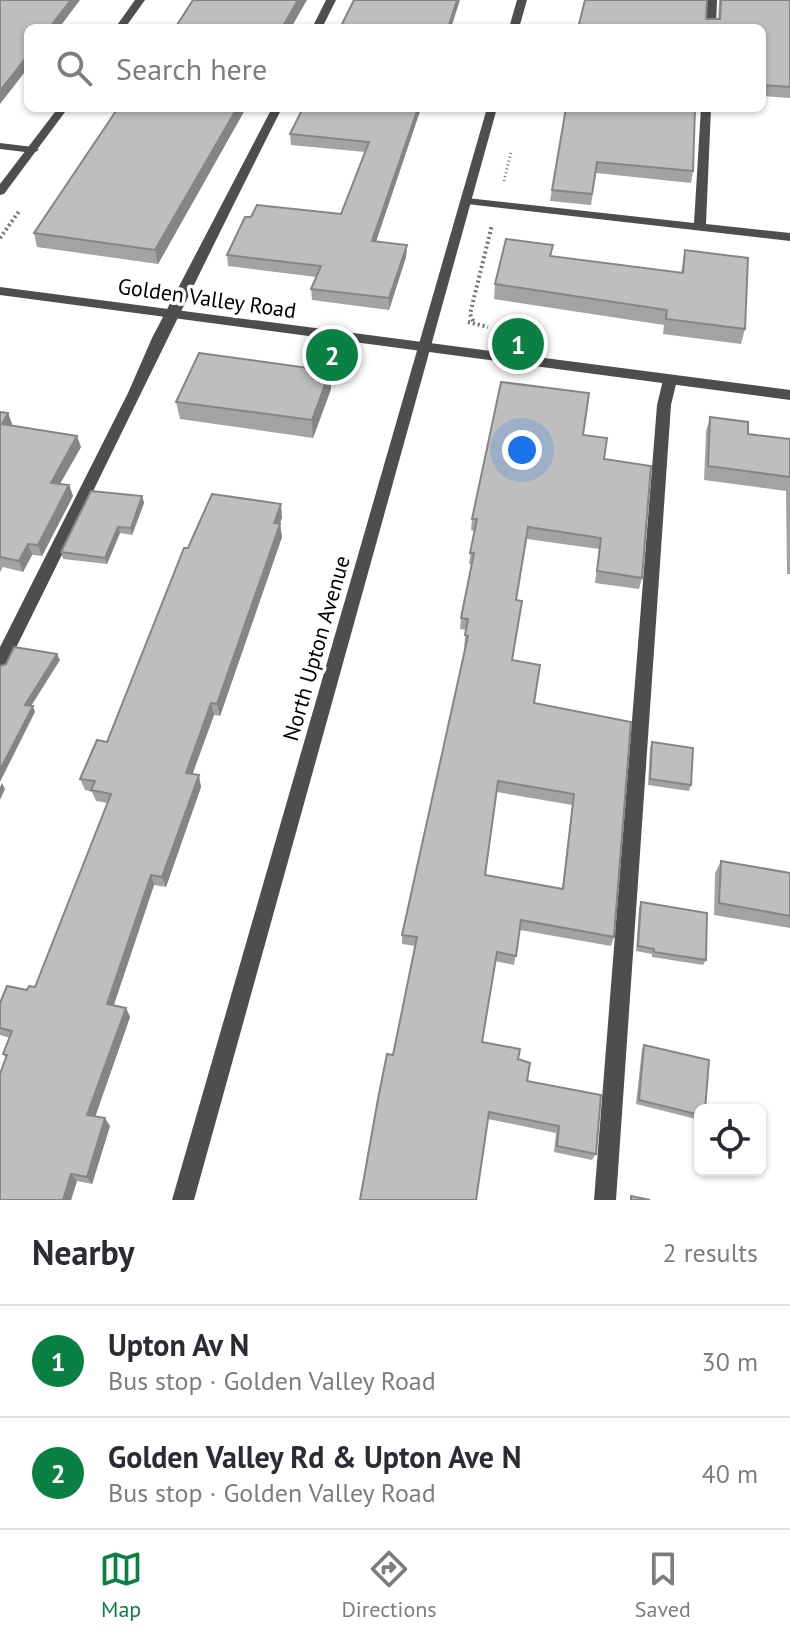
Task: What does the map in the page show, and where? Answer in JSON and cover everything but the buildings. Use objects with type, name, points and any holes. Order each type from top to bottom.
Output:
[{"type":"street","points":[[123,24],[140,0]]},
{"type":"street","points":[[319,24],[331,0]]},
{"type":"street","points":[[515,24],[522,0]]},
{"type":"street","points":[[711,24],[712,0]]},
{"type":"street","points":[[0,192],[60,112]]},
{"type":"street","points":[[0,664],[135,393],[159,338],[275,112]]},
{"type":"street","name":"North Upton Avenue","points":[[183,1200],[491,112]]},
{"type":"street","points":[[700,227],[706,112]]},
{"type":"street","points":[[0,146],[33,150]]},
{"type":"street","points":[[467,201],[790,237]]},
{"type":"street","name":"Golden Valley Road","points":[[0,291],[790,395]]},
{"type":"street","points":[[605,1200],[664,405],[670,380]]},
{"type":"place","name":"Upton Av N","points":[[518,344]]},
{"type":"place","name":"Golden Valley Rd & Upton Ave N","points":[[332,355]]}]
